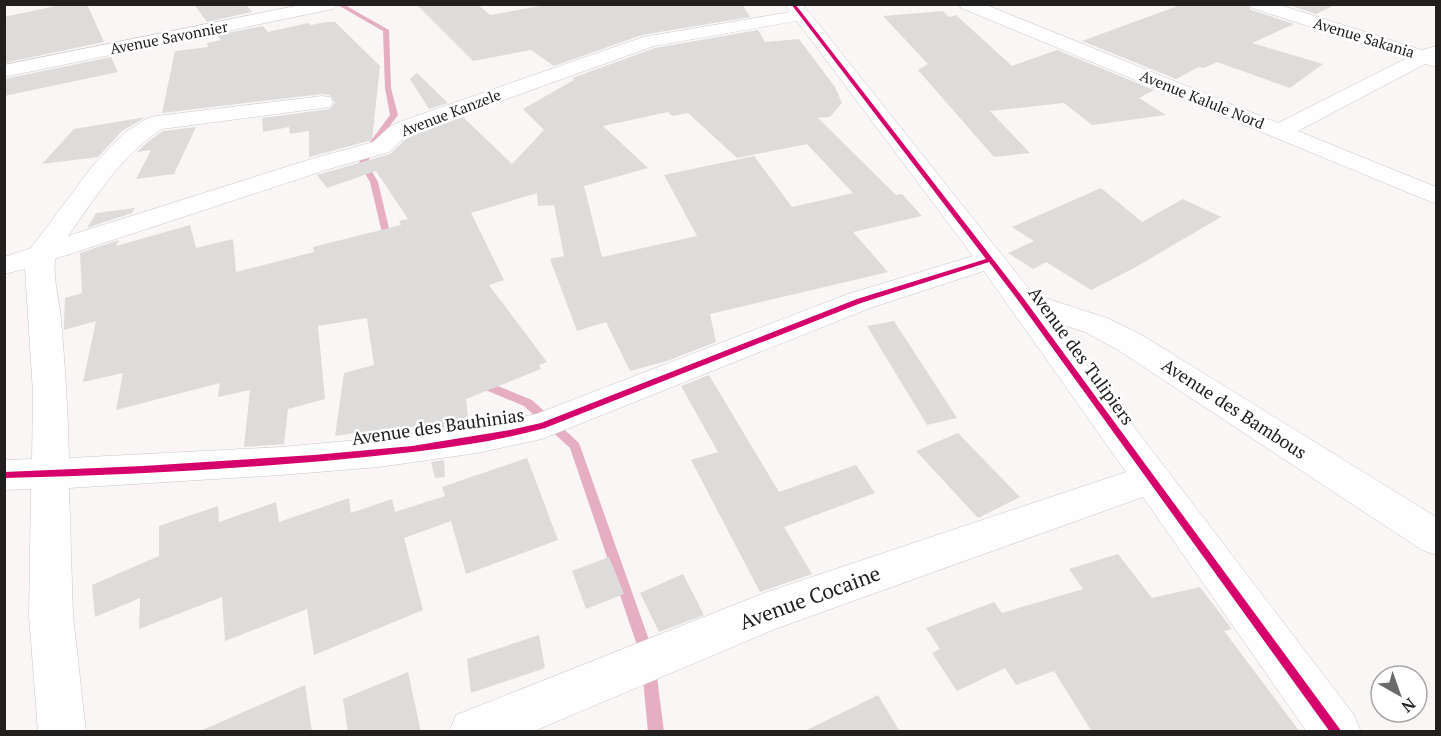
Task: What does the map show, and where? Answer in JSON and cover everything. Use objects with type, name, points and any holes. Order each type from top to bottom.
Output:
[{"type":"street","name":"Avenue Savonnier","points":[[4,71],[333,4]]},
{"type":"street","name":"Avenue Kalule Nord","points":[[967,4],[1437,196]]},
{"type":"street","name":"Avenue Sakania","points":[[1258,4],[1432,56]]},
{"type":"street","name":"Avenue Kanzele","points":[[4,266],[320,164],[375,149],[407,127],[634,46],[797,10]]},
{"type":"street","name":"Avenue des Tulipiers","points":[[797,10],[1022,301],[1337,732]]},
{"type":"street","points":[[1279,132],[1432,56]]},
{"type":"street","points":[[62,732],[51,615],[50,393],[45,314],[39,271],[41,254],[103,170],[132,138],[156,123],[322,102]]},
{"type":"street","name":"Avenue des Bauhinias","points":[[4,475],[364,454],[502,436],[542,426],[859,301],[990,260]]},
{"type":"street","name":"Avenue des Bambous","points":[[1022,301],[1085,321],[1129,342],[1437,538]]},
{"type":"street","name":"Avenue Cocaine","points":[[473,732],[764,614],[1152,478]]},
{"type":"building","points":[[65,4],[87,4],[104,42],[4,63],[4,17]]},
{"type":"building","points":[[194,4],[245,4],[252,12],[207,22]]},
{"type":"building","points":[[416,4],[477,4],[490,15],[551,4],[742,4],[750,17],[642,35],[554,66],[531,50],[473,61]]},
{"type":"building","points":[[1183,4],[1248,4],[1251,10],[1294,24],[1252,43],[1323,64],[1290,88],[1217,62],[1204,68],[1199,67],[1176,79],[1082,41]]},
{"type":"building","points":[[1286,4],[1337,4],[1316,14]]},
{"type":"building","points":[[943,11],[949,17],[956,15],[1012,66],[1057,50],[1154,90],[1139,98],[1166,115],[1092,125],[1064,103],[990,111],[1030,153],[994,157],[918,70],[928,64],[883,16]]},
{"type":"building","points":[[335,22],[380,66],[372,140],[309,157],[309,131],[290,134],[289,127],[263,132],[262,118],[330,109],[335,103],[330,95],[322,94],[162,113],[175,51],[208,47],[207,43],[221,40],[217,35],[263,26],[268,32],[308,23],[311,25]]},
{"type":"building","points":[[758,30],[765,42],[799,39],[835,87],[842,103],[830,117],[818,118],[896,195],[902,194],[922,216],[853,232],[888,272],[710,314],[716,342],[667,361],[630,371],[606,322],[577,331],[550,259],[564,256],[554,205],[538,206],[537,193],[471,213],[504,280],[489,285],[547,362],[539,365],[541,369],[466,399],[468,419],[444,424],[444,428],[422,430],[421,425],[355,438],[354,433],[335,436],[344,373],[374,365],[367,318],[318,326],[325,399],[288,409],[284,444],[244,447],[250,390],[218,397],[220,383],[116,410],[123,373],[83,382],[96,321],[64,330],[65,298],[82,293],[80,253],[119,240],[116,246],[190,225],[196,248],[233,239],[236,272],[314,252],[313,247],[401,225],[399,221],[408,219],[376,171],[327,188],[317,175],[390,154],[405,140],[416,134],[463,117],[512,164],[544,130],[523,109],[574,80],[572,78],[655,48]],"holes":[[[668,112],[672,116],[688,113],[737,158],[807,144],[853,193],[792,207],[754,156],[664,175],[697,236],[602,257],[584,186],[648,168],[603,126]]]},
{"type":"building","points":[[111,57],[118,72],[4,96],[4,79]]},
{"type":"building","points":[[417,73],[448,103],[429,109],[410,79]]},
{"type":"building","points":[[146,117],[122,131],[98,157],[42,164],[74,129]]},
{"type":"building","points":[[196,127],[174,174],[136,179],[151,150],[137,152],[149,141],[163,131]]},
{"type":"building","points":[[1101,188],[1142,222],[1183,199],[1221,217],[1134,268],[1091,290],[1046,262],[1033,269],[1008,253],[1034,241],[1012,227]]},
{"type":"building","points":[[135,208],[132,213],[87,228],[96,213]]},
{"type":"building","points":[[894,321],[957,418],[927,425],[867,326]]},
{"type":"building","points":[[709,375],[779,492],[856,465],[875,493],[784,527],[812,574],[760,592],[691,460],[718,452],[681,386]]},
{"type":"building","points":[[958,433],[1020,497],[978,518],[916,451]]},
{"type":"building","points":[[527,458],[558,540],[466,574],[451,521],[404,538],[423,610],[314,655],[307,609],[225,641],[222,597],[139,629],[140,598],[95,617],[92,585],[159,556],[159,526],[218,506],[219,522],[276,502],[279,522],[349,498],[351,513],[392,499],[395,512],[445,496],[442,487]]},
{"type":"building","points":[[444,460],[445,477],[435,478],[431,462]]},
{"type":"building","points":[[1118,554],[1152,598],[1200,587],[1232,629],[1224,631],[1300,732],[1092,732],[1054,671],[1016,685],[1005,668],[957,691],[932,653],[940,649],[926,628],[994,602],[1002,613],[1083,589],[1069,569]]},
{"type":"building","points":[[609,557],[624,594],[586,609],[572,571]]},
{"type":"building","points":[[683,574],[704,615],[659,632],[640,593]]},
{"type":"building","points":[[539,635],[545,668],[471,693],[467,659]]},
{"type":"building","points":[[408,672],[421,732],[348,732],[343,699]]},
{"type":"building","points":[[305,685],[312,732],[198,732]]},
{"type":"building","points":[[878,695],[900,732],[803,732]]},
{"type":"waterway","points":[[338,4],[386,30],[388,88],[394,115],[374,142],[363,163],[374,182],[388,241]]},
{"type":"waterway","points":[[480,383],[528,403],[575,446],[647,654]]},
{"type":"waterway","points":[[649,669],[656,732]]},
{"type":"cycle path","points":[[793,4],[1022,301],[1337,732]]},
{"type":"cycle path","points":[[4,475],[143,470],[281,461],[412,449],[510,433],[542,426],[859,301],[990,260]]}]
